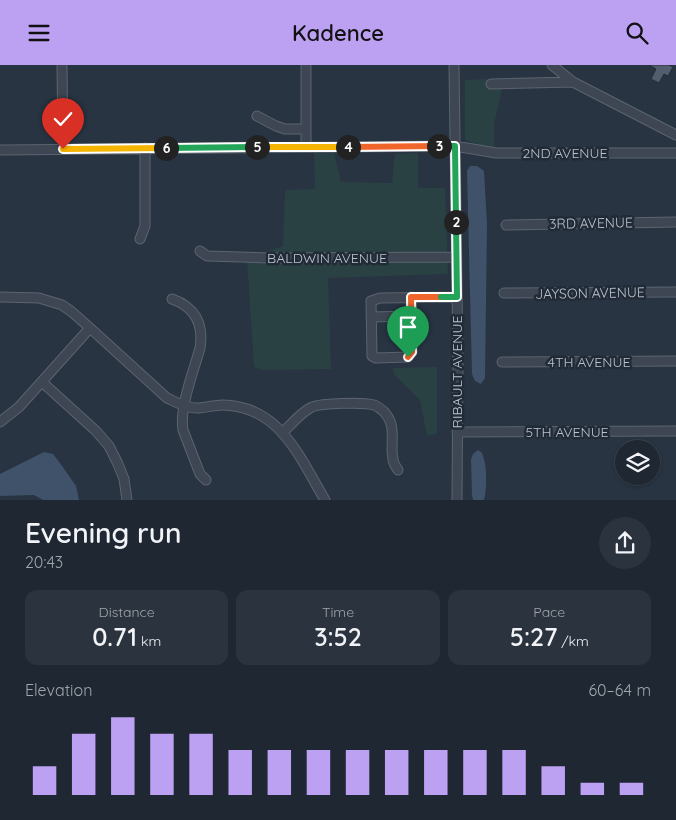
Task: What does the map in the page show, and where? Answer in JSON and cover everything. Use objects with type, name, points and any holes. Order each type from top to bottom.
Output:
[{"type":"street","points":[[62,65],[63,149]]},
{"type":"street","points":[[306,65],[306,147]]},
{"type":"street","name":"RIBAULT AVENUE","points":[[454,65],[457,500]]},
{"type":"street","points":[[552,65],[573,83],[676,135]]},
{"type":"street","points":[[491,84],[573,83]]},
{"type":"street","points":[[257,116],[285,129],[306,129]]},
{"type":"street","name":"2ND AVENUE","points":[[0,150],[455,146],[496,153],[676,153]]},
{"type":"street","points":[[140,239],[144,226],[145,148]]},
{"type":"street","name":"3RD AVENUE","points":[[506,225],[676,222]]},
{"type":"street","name":"BALDWIN AVENUE","points":[[200,251],[207,256],[270,258],[456,257]]},
{"type":"street","name":"JAYSON AVENUE","points":[[504,293],[676,292]]},
{"type":"street","points":[[0,297],[39,297],[62,305],[167,398],[184,406],[198,408],[224,405],[236,406],[266,418],[283,432],[291,443],[325,500]]},
{"type":"street","points":[[411,297],[412,352],[408,357],[376,358],[372,356],[371,301],[380,298],[411,297],[457,297]]},
{"type":"street","points":[[172,299],[183,303],[191,310],[201,330],[202,340],[184,406],[182,423],[200,474],[206,480]]},
{"type":"street","points":[[371,317],[411,316]]},
{"type":"street","points":[[0,422],[19,407],[90,328]]},
{"type":"street","name":"4TH AVENUE","points":[[502,362],[676,361]]},
{"type":"street","points":[[42,382],[96,431],[109,446],[124,479],[127,500]]},
{"type":"street","points":[[283,432],[315,406],[331,404],[373,405],[381,409],[390,421],[392,428],[392,460],[398,470]]},
{"type":"street","name":"5TH AVENUE","points":[[457,433],[676,431]]},
{"type":"green space","points":[[488,79],[488,89],[502,89],[494,124],[494,150],[465,140],[465,80]]},
{"type":"green space","points":[[314,153],[334,153],[341,182],[392,183],[395,154],[418,153],[418,188],[445,188],[448,274],[328,278],[331,369],[263,370],[254,367],[247,258],[283,246],[285,190],[315,189]]},
{"type":"green space","points":[[437,367],[437,434],[427,435],[420,400],[394,374],[393,368]]},
{"type":"water","points":[[470,166],[477,166],[484,171],[487,224],[485,378],[481,384],[475,381],[472,374],[467,171]]},
{"type":"water","points":[[478,450],[482,454],[485,466],[486,484],[484,500],[473,500],[472,495],[471,459]]},
{"type":"water","points":[[44,452],[53,454],[60,463],[76,486],[79,500],[43,500],[34,495],[0,496],[0,474]]},
{"type":"building","points":[[649,65],[669,65],[673,67],[668,76],[664,74],[659,83],[651,79],[656,69]]},
{"type":"route","points":[[63,149],[455,146],[457,297],[411,297],[412,352],[408,357]]}]
